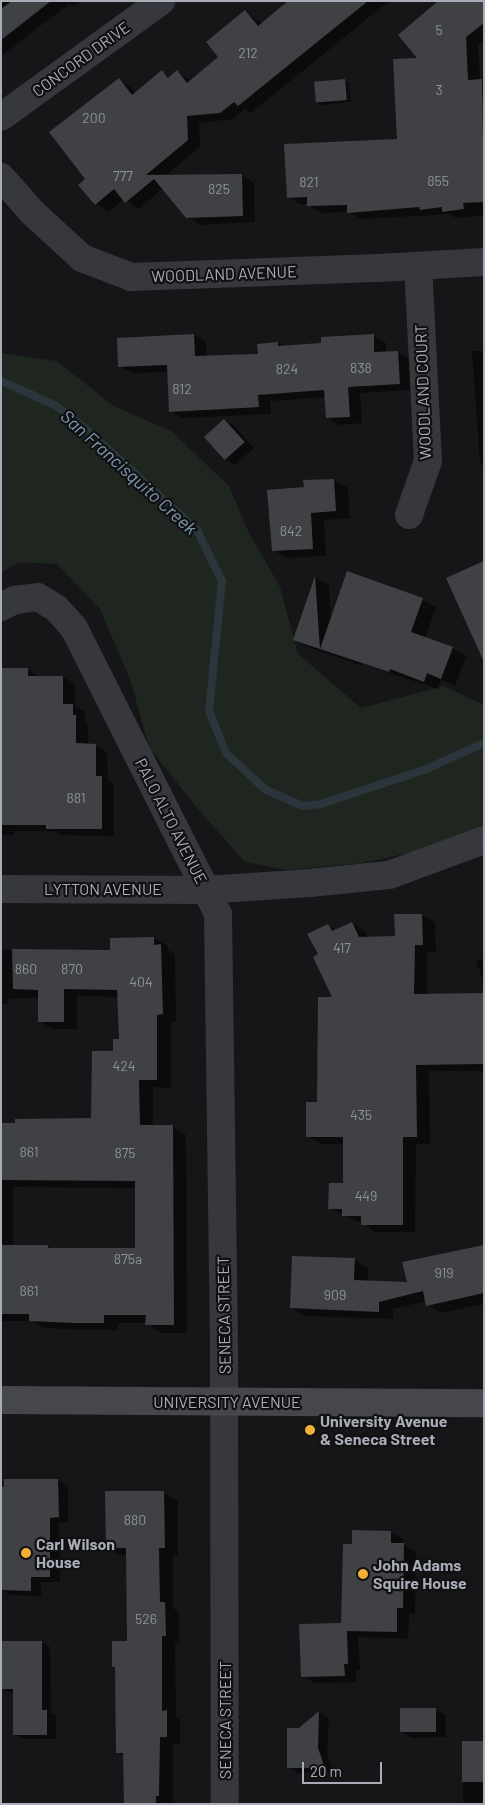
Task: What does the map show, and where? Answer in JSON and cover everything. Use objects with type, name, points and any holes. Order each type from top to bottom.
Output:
[{"type":"main road","name":"UNIVERSITY AVENUE","points":[[1,1400],[484,1403]]},
{"type":"street","name":"CONCORD DRIVE","points":[[1,117],[161,1]]},
{"type":"street","name":"WOODLAND AVENUE","points":[[1,176],[33,214],[82,258],[131,277],[484,262]]},
{"type":"street","name":"WOODLAND COURT","points":[[409,515],[428,461],[418,266]]},
{"type":"street","name":"PALO ALTO AVENUE","points":[[1,607],[15,600],[38,598],[57,609],[74,628],[206,890],[310,884],[389,875],[484,840]]},
{"type":"street","name":"LYTTON AVENUE","points":[[1,889],[206,890]]},
{"type":"street","name":"SENECA STREET","points":[[206,890],[218,914],[224,1401],[225,1804]]},
{"type":"shaded area","points":[[1,353],[56,361],[114,406],[171,431],[229,486],[248,531],[280,587],[298,654],[361,708],[444,686],[484,705],[484,827],[426,849],[363,863],[288,870],[245,862],[197,808],[149,747],[130,679],[100,609],[57,564],[19,562],[1,573]]},
{"type":"building","points":[[12,1],[51,1],[1,40],[1,9]]},
{"type":"building","points":[[288,1],[368,1],[238,106],[234,102],[220,113],[187,116],[188,140],[146,175],[242,174],[243,216],[186,218],[154,179],[125,203],[114,189],[95,205],[78,185],[85,179],[49,132],[119,78],[132,95],[162,70],[168,78],[177,70],[187,83],[218,57],[206,42],[245,10],[258,26]]},
{"type":"building","points":[[438,1],[484,1],[484,23],[466,37],[468,80],[482,79],[484,202],[463,203],[464,209],[442,212],[442,207],[420,210],[419,207],[347,213],[347,205],[307,206],[307,197],[287,198],[284,144],[397,139],[393,59],[417,58],[398,35]]},
{"type":"building","points":[[345,79],[347,100],[316,103],[314,82]]},
{"type":"building","points":[[194,334],[195,356],[258,354],[257,344],[278,342],[278,346],[321,343],[321,337],[374,334],[374,352],[398,351],[400,384],[348,387],[350,417],[326,418],[324,390],[258,395],[259,407],[169,412],[167,365],[118,367],[117,338]]},
{"type":"building","points":[[224,419],[245,442],[225,460],[204,437]]},
{"type":"building","points":[[334,479],[336,511],[311,513],[313,549],[272,551],[267,490],[304,487],[303,480]]},
{"type":"building","points":[[484,561],[484,662],[446,578]]},
{"type":"building","points":[[347,571],[423,598],[411,632],[453,647],[441,679],[427,673],[424,682],[390,669],[389,672],[320,649]]},
{"type":"building","points":[[315,576],[320,649],[293,640]]},
{"type":"building","points":[[1,668],[28,668],[28,676],[63,676],[63,704],[73,704],[73,715],[76,715],[76,743],[96,744],[96,776],[102,776],[102,829],[46,829],[46,825],[1,825]]},
{"type":"building","points":[[394,914],[422,914],[423,945],[415,945],[414,994],[484,993],[484,1064],[416,1065],[417,1137],[403,1137],[403,1225],[361,1225],[361,1216],[342,1216],[342,1209],[328,1209],[329,1183],[343,1183],[343,1137],[306,1137],[306,1102],[317,1102],[318,997],[332,997],[313,957],[318,954],[307,934],[328,924],[332,931],[352,922],[359,937],[395,936]]},
{"type":"building","points":[[154,937],[154,945],[161,944],[163,1014],[157,1015],[157,1080],[139,1080],[140,1125],[173,1125],[174,1325],[145,1325],[146,1315],[104,1315],[104,1323],[74,1323],[29,1321],[29,1314],[1,1314],[1,1245],[48,1245],[48,1248],[135,1248],[135,1181],[1,1180],[1,1123],[15,1123],[15,1119],[91,1118],[92,1051],[113,1051],[113,1039],[119,1039],[117,990],[64,989],[64,1022],[38,1022],[38,990],[13,989],[12,949],[110,950],[110,938]]},
{"type":"building","points":[[484,1245],[484,1293],[426,1306],[423,1291],[379,1302],[379,1312],[290,1308],[292,1256],[355,1258],[354,1280],[407,1282],[402,1262]]},
{"type":"building","name":"Carl Wilson House","points":[[4,1479],[58,1479],[59,1517],[50,1518],[50,1577],[31,1577],[31,1591],[1,1590],[1,1487],[4,1487]]},
{"type":"building","points":[[105,1491],[164,1491],[165,1548],[159,1548],[160,1602],[165,1602],[166,1636],[162,1636],[162,1711],[167,1710],[167,1737],[160,1737],[159,1796],[156,1796],[156,1804],[124,1804],[123,1753],[116,1753],[115,1667],[112,1667],[112,1641],[127,1641],[126,1548],[106,1548]]},
{"type":"building","points":[[352,1530],[391,1531],[391,1543],[404,1543],[403,1608],[397,1608],[397,1632],[347,1631],[348,1664],[344,1664],[345,1676],[301,1677],[299,1624],[341,1623],[343,1544],[352,1544]]},
{"type":"building","points":[[1,1641],[42,1641],[42,1710],[47,1710],[47,1735],[13,1735],[13,1689],[1,1689]]},
{"type":"building","points":[[400,1708],[436,1708],[436,1732],[400,1732]]},
{"type":"building","points":[[319,1711],[318,1748],[325,1768],[287,1768],[287,1728],[299,1728]]},
{"type":"building","points":[[462,1741],[484,1741],[484,1782],[462,1782]]},
{"type":"waterway","name":"San Francisquito Creek","points":[[1,381],[55,405],[86,429],[197,530],[222,581],[209,711],[226,753],[266,790],[303,806],[321,804],[424,770],[484,743]]},
{"type":"place","name":"University Avenue & Seneca Street","points":[[310,1430]]},
{"type":"place","name":"Carl Wilson House","points":[[26,1553]]},
{"type":"place","name":"John Adams Squire House","points":[[363,1574]]}]
